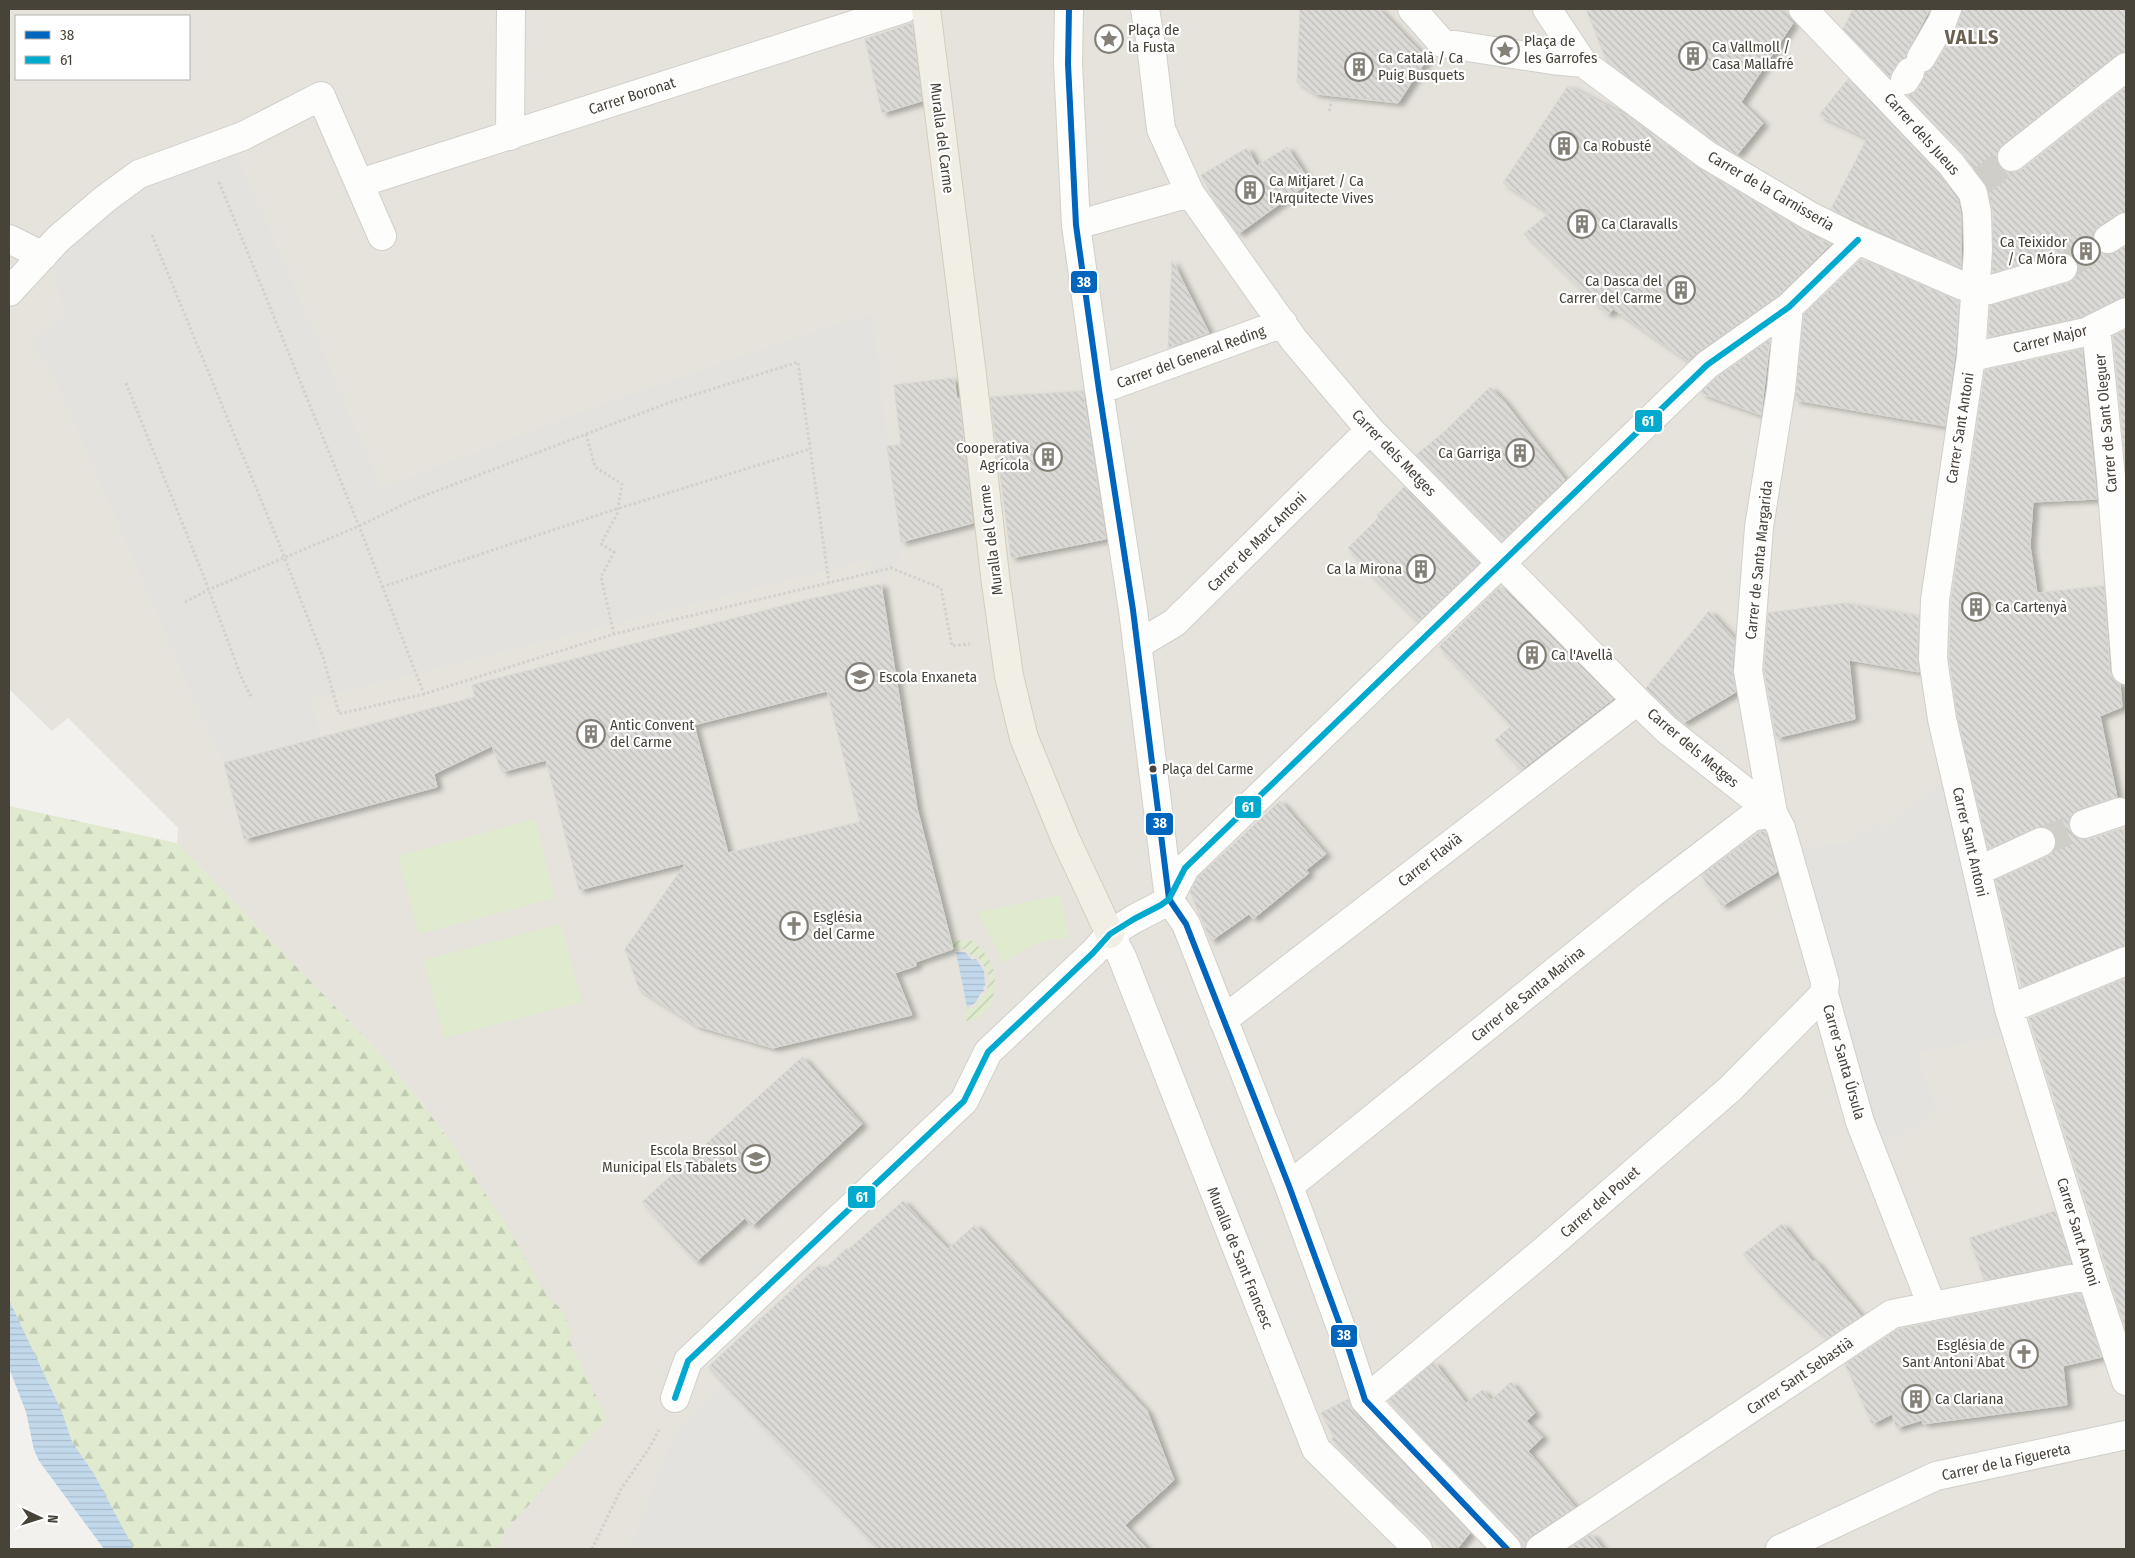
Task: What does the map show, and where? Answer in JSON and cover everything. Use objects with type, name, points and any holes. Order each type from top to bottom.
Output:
[{"type":"main road","name":"Muralla del Carme","points":[[926,9],[996,584],[1009,676],[1024,738],[1065,838],[1110,934]]},
{"type":"street","points":[[510,136],[512,9]]},
{"type":"street","name":"Carrer Boronat","points":[[360,183],[903,9]]},
{"type":"street","points":[[1069,9],[1068,64],[1076,225],[1138,645],[1169,899],[1186,924],[1288,1186],[1347,1344],[1365,1400],[1507,1549]]},
{"type":"street","name":"Carrer dels Metges","points":[[1145,9],[1161,129],[1190,193],[1294,340],[1370,430],[1667,730],[1773,812]]},
{"type":"street","points":[[1412,9],[1442,43],[1584,63]]},
{"type":"street","points":[[1547,9],[1584,63]]},
{"type":"street","name":"Carrer dels Jueus","points":[[1804,9],[1909,75],[1951,164],[1974,185],[1977,213],[1976,288]]},
{"type":"street","points":[[1909,75],[1942,22],[1947,9]]},
{"type":"street","name":"Carrer de la Carnisseria","points":[[1584,63],[1707,155],[1810,216],[1858,240],[1963,286],[1990,290],[2063,268]]},
{"type":"street","points":[[2012,157],[2126,67]]},
{"type":"street","points":[[9,292],[58,239],[104,199],[139,174],[243,136],[321,96],[382,236]]},
{"type":"street","points":[[1076,225],[1190,193]]},
{"type":"street","points":[[9,239],[43,256]]},
{"type":"street","points":[[676,1398],[688,1361],[964,1101],[988,1052],[1093,953],[1110,934],[1169,899],[1185,868],[1707,366],[1789,307],[1858,240]]},
{"type":"street","name":"Carrer Sant Antoni","points":[[1976,288],[1971,357],[1938,574],[1933,659],[1942,719],[2010,1009],[2091,1275],[2126,1381]]},
{"type":"street","name":"Carrer de Santa Margarida","points":[[1773,812],[1748,671],[1759,527],[1781,390],[1789,307]]},
{"type":"street","name":"Carrer Major","points":[[1971,357],[2097,330],[2126,312]]},
{"type":"street","name":"Carrer del General Reding","points":[[1099,390],[1283,323]]},
{"type":"street","name":"Carrer de Sant Oleguer","points":[[2097,330],[2126,670]]},
{"type":"street","name":"Carrer de Marc Antoni","points":[[1138,645],[1174,624],[1370,430]]},
{"type":"street","name":"Carrer Flavià","points":[[1223,1020],[1638,701]]},
{"type":"street","name":"Carrer Santa Úrsula","points":[[1773,812],[1781,828],[1824,982],[1824,994],[1860,1122],[1932,1306]]},
{"type":"street","name":"Carrer de Santa Marina","points":[[1288,1186],[1650,895],[1752,817],[1773,812]]},
{"type":"street","points":[[2084,824],[2104,815],[2120,812]]},
{"type":"street","points":[[1978,871],[2041,842]]},
{"type":"street","name":"Muralla de Sant Francesc","points":[[1110,934],[1122,957],[1316,1449],[1418,1549]]},
{"type":"street","points":[[2010,1009],[2126,961]]},
{"type":"street","name":"Carrer del Pouet","points":[[1365,1400],[1541,1253],[1730,1089],[1824,994]]},
{"type":"street","name":"Carrer Sant Sebastià","points":[[1540,1549],[1892,1314],[2091,1275]]},
{"type":"street","name":"Carrer de la Figuereta","points":[[1780,1549],[1936,1476],[2126,1435]]},
{"type":"path","points":[[1329,111],[1333,96]]},
{"type":"path","points":[[216,176],[359,526],[424,694]]},
{"type":"path","points":[[152,235],[285,559],[323,657],[339,714],[424,694],[614,634],[891,568],[941,588],[952,646]]},
{"type":"path","points":[[184,602],[208,590],[285,559],[413,500],[671,402],[798,362],[829,583]]},
{"type":"path","points":[[126,383],[242,680],[252,698]]},
{"type":"path","points":[[586,434],[595,466],[622,484],[618,509],[601,544],[614,552],[601,577],[614,634]]},
{"type":"path","points":[[382,587],[618,509],[810,449]]},
{"type":"path","points":[[592,1549],[622,1490],[648,1450],[676,1398]]},
{"type":"shaded area","points":[[9,9],[2126,9],[2126,1549],[496,1549],[505,1531],[539,1493],[454,1147],[420,1101],[372,1045],[177,843],[178,828],[68,718],[52,731],[9,689]]},
{"type":"shaded area","points":[[234,149],[381,488],[604,404],[827,327],[872,315],[894,504],[901,542],[899,557],[881,584],[870,559],[311,699],[320,737],[224,763],[196,704],[54,375],[32,342],[63,316],[55,264],[88,231],[139,189]]},
{"type":"shaded area","points":[[1947,778],[2004,1035],[1918,1052],[1925,1080],[1936,1109],[1905,1132],[1879,1145],[1801,848],[1847,844],[1878,822],[1881,831]]},
{"type":"shaded area","points":[[722,1382],[878,1549],[630,1549],[673,1438]]},
{"type":"green space","points":[[9,806],[177,843],[372,1045],[420,1101],[454,1147],[509,1230],[550,1301],[563,1312],[573,1338],[567,1336],[607,1419],[505,1531],[496,1549],[108,1549],[9,1350]]},
{"type":"green space","points":[[535,819],[555,898],[419,934],[398,856]]},
{"type":"green space","points":[[1060,895],[1070,938],[1035,944],[1004,963],[978,912]]},
{"type":"green space","points":[[561,924],[582,1002],[444,1038],[424,960]]},
{"type":"green space","points":[[970,940],[988,957],[994,972],[995,988],[988,1010],[978,1018],[967,1022],[965,1010],[976,1006],[983,995],[988,994],[989,979],[987,971],[978,955],[973,957],[965,949],[953,949],[951,941]]},
{"type":"water","points":[[956,952],[965,952],[972,960],[976,959],[984,971],[984,991],[974,1004],[967,1007]]},
{"type":"water","points":[[9,1300],[62,1412],[72,1442],[94,1474],[134,1549],[104,1549],[39,1461],[34,1450],[26,1412],[9,1368]]},
{"type":"building","name":"Ca Català / Ca Puig Busquets","points":[[1300,9],[1379,9],[1427,59],[1398,103],[1316,94],[1297,82]]},
{"type":"building","points":[[1586,9],[1777,9],[1793,23],[1741,102],[1763,123],[1737,155],[1716,142],[1607,62]]},
{"type":"building","points":[[1853,9],[1930,9],[1905,58],[1897,64],[1890,77],[1843,29]]},
{"type":"building","points":[[1962,9],[2126,9],[2126,52],[2116,55],[2002,145],[1998,151],[1997,159],[1999,166],[2006,171],[2014,172],[2021,170],[2126,87],[2126,212],[2117,214],[2099,226],[2094,232],[2092,240],[2095,248],[2101,253],[2109,255],[2126,246],[2126,296],[2081,317],[1988,337],[1990,305],[2068,283],[2075,278],[2078,264],[2073,256],[2059,253],[1992,273],[1993,213],[1986,184],[1962,153],[1907,95],[1913,94],[1918,89],[1926,72],[1934,66],[1956,30]]},
{"type":"building","points":[[912,23],[922,101],[882,113],[865,39]]},
{"type":"building","points":[[1848,79],[1939,174],[1958,200],[1961,215],[1961,268],[1831,209],[1867,138],[1819,115]]},
{"type":"building","points":[[1568,86],[1629,117],[1699,168],[1818,239],[1831,244],[1779,295],[1688,361],[1613,309],[1608,315],[1524,234],[1549,213],[1503,183]]},
{"type":"building","name":"Ca Mitjaret / Ca l'Arquitecte Vives","points":[[1287,147],[1310,182],[1238,234],[1217,204],[1201,175],[1247,148],[1257,166]]},
{"type":"building","points":[[1861,259],[1959,301],[1955,355],[1945,426],[1795,400],[1804,314]]},
{"type":"building","points":[[1172,260],[1209,333],[1168,348]]},
{"type":"building","points":[[2126,329],[2126,472],[2113,336]]},
{"type":"building","points":[[1770,339],[1761,415],[1700,393],[1717,377]]},
{"type":"building","points":[[2082,349],[2097,499],[2033,502],[2030,546],[2037,593],[2104,586],[2110,671],[2113,679],[2120,684],[2122,707],[2100,716],[2117,797],[2079,809],[2073,813],[2069,820],[2069,828],[2073,835],[2081,839],[2089,839],[2123,828],[2126,844],[2126,946],[2022,987],[1995,880],[2048,856],[2054,851],[2056,844],[2055,836],[2050,829],[2043,827],[2035,828],[1988,849],[1957,716],[1949,658],[1951,601],[1985,370]]},
{"type":"building","points":[[954,378],[957,399],[959,398],[973,523],[901,542],[887,446],[901,445],[894,385]]},
{"type":"building","name":"Ca Garriga","points":[[1490,387],[1503,400],[1565,480],[1502,541],[1416,455],[1445,431]]},
{"type":"building","name":"Cooperativa Agrícola","points":[[1083,391],[1106,539],[1011,558],[990,397]]},
{"type":"building","name":"Ca la Mirona","points":[[1404,487],[1479,563],[1418,622],[1364,568],[1348,548],[1379,517],[1377,515]]},
{"type":"building","points":[[881,584],[917,808],[953,949],[916,962],[916,966],[895,973],[912,1015],[773,1048],[697,1026],[639,989],[625,949],[686,863],[579,890],[546,760],[502,772],[492,746],[434,774],[437,787],[244,839],[224,763],[475,697],[472,685],[806,600]],"holes":[[[827,691],[860,822],[728,853],[694,725]]]},
{"type":"building","points":[[1500,586],[1613,699],[1521,770],[1495,740],[1511,726],[1439,647]]},
{"type":"building","points":[[1844,603],[1919,616],[1917,659],[1919,672],[1849,660],[1855,719],[1776,738],[1764,670],[1768,613]]},
{"type":"building","points":[[1709,611],[1735,639],[1732,670],[1736,692],[1683,723],[1646,688]]},
{"type":"building","points":[[1280,801],[1326,854],[1306,870],[1309,873],[1253,919],[1249,914],[1211,941],[1190,892],[1198,877]]},
{"type":"building","points":[[1765,830],[1777,872],[1722,906],[1701,875],[1759,832]]},
{"type":"building","points":[[2126,978],[2126,1332],[2029,1018]]},
{"type":"building","points":[[802,1057],[862,1124],[752,1226],[745,1218],[696,1262],[642,1202]]},
{"type":"building","points":[[903,1201],[948,1249],[975,1225],[1147,1411],[1174,1480],[1125,1525],[1147,1549],[878,1549],[708,1367],[819,1265],[824,1270]]},
{"type":"building","points":[[2055,1211],[2071,1263],[1984,1280],[1969,1238]]},
{"type":"building","points":[[1782,1224],[1861,1316],[1827,1339],[1778,1293],[1743,1254]]},
{"type":"building","points":[[2080,1293],[2102,1357],[2063,1366],[2067,1405],[1923,1424],[1922,1420],[1896,1428],[1892,1414],[1872,1424],[1845,1364],[1898,1329]]},
{"type":"building","points":[[1434,1362],[1466,1403],[1482,1390],[1491,1400],[1511,1382],[1535,1413],[1526,1421],[1543,1437],[1528,1451],[1575,1507],[1531,1536],[1526,1542],[1525,1547],[1388,1401]]},
{"type":"building","points":[[1348,1399],[1359,1417],[1470,1533],[1457,1549],[1444,1549],[1392,1499],[1390,1500],[1331,1439],[1334,1437],[1321,1413]]},
{"type":"building","points":[[1591,1534],[1603,1549],[1568,1549]]},
{"type":"tunnel","points":[[1979,183],[2012,157]]},
{"type":"tunnel","points":[[2063,268],[2108,239]]},
{"type":"tunnel","points":[[2041,842],[2084,824]]},
{"type":"transit line","name":"38","points":[[1069,9],[1068,64],[1076,225],[1133,610],[1169,899],[1186,924],[1289,1186],[1347,1344],[1365,1400],[1507,1549]]},
{"type":"transit line","name":"61","points":[[675,1398],[688,1361],[964,1101],[988,1052],[1093,953],[1110,934],[1169,899],[1185,868],[1707,365],[1789,307],[1858,240]]},
{"type":"place","name":"Plaça de la Fusta","points":[[1109,39]]},
{"type":"place","name":"Plaça de les Garrofes","points":[[1505,50]]},
{"type":"place","name":"Ca Vallmoll / Casa Mallafré","points":[[1693,56]]},
{"type":"place","name":"Ca Català / Ca Puig Busquets","points":[[1359,67]]},
{"type":"place","name":"Ca Robusté","points":[[1564,146]]},
{"type":"place","name":"Ca Mitjaret / Ca l'Arquitecte Vives","points":[[1250,190]]},
{"type":"place","name":"Ca Claravalls","points":[[1582,224]]},
{"type":"place","name":"Ca Teixidor / Ca Móra","points":[[2086,251]]},
{"type":"place","name":"Ca Dasca del Carrer del Carme","points":[[1681,290]]},
{"type":"place","name":"Ca Garriga","points":[[1520,453]]},
{"type":"place","name":"Cooperativa Agrícola","points":[[1048,457]]},
{"type":"place","name":"Ca la Mirona","points":[[1421,569]]},
{"type":"place","name":"Ca Cartenyà","points":[[1976,607]]},
{"type":"place","name":"Ca l'Avellà","points":[[1532,655]]},
{"type":"place","name":"Escola Enxaneta","points":[[860,677]]},
{"type":"place","name":"Antic Convent del Carme","points":[[591,734]]},
{"type":"place","name":"Plaça del Carme","points":[[1153,769]]},
{"type":"place","name":"Església del Carme","points":[[794,926]]},
{"type":"place","name":"Escola Bressol Municipal Els Tabalets","points":[[756,1159]]},
{"type":"place","name":"Església de Sant Antoni Abat","points":[[2024,1354]]},
{"type":"place","name":"Ca Clariana","points":[[1916,1399]]},
{"type":"district","name":"VALLS","points":[[1972,37]]}]
